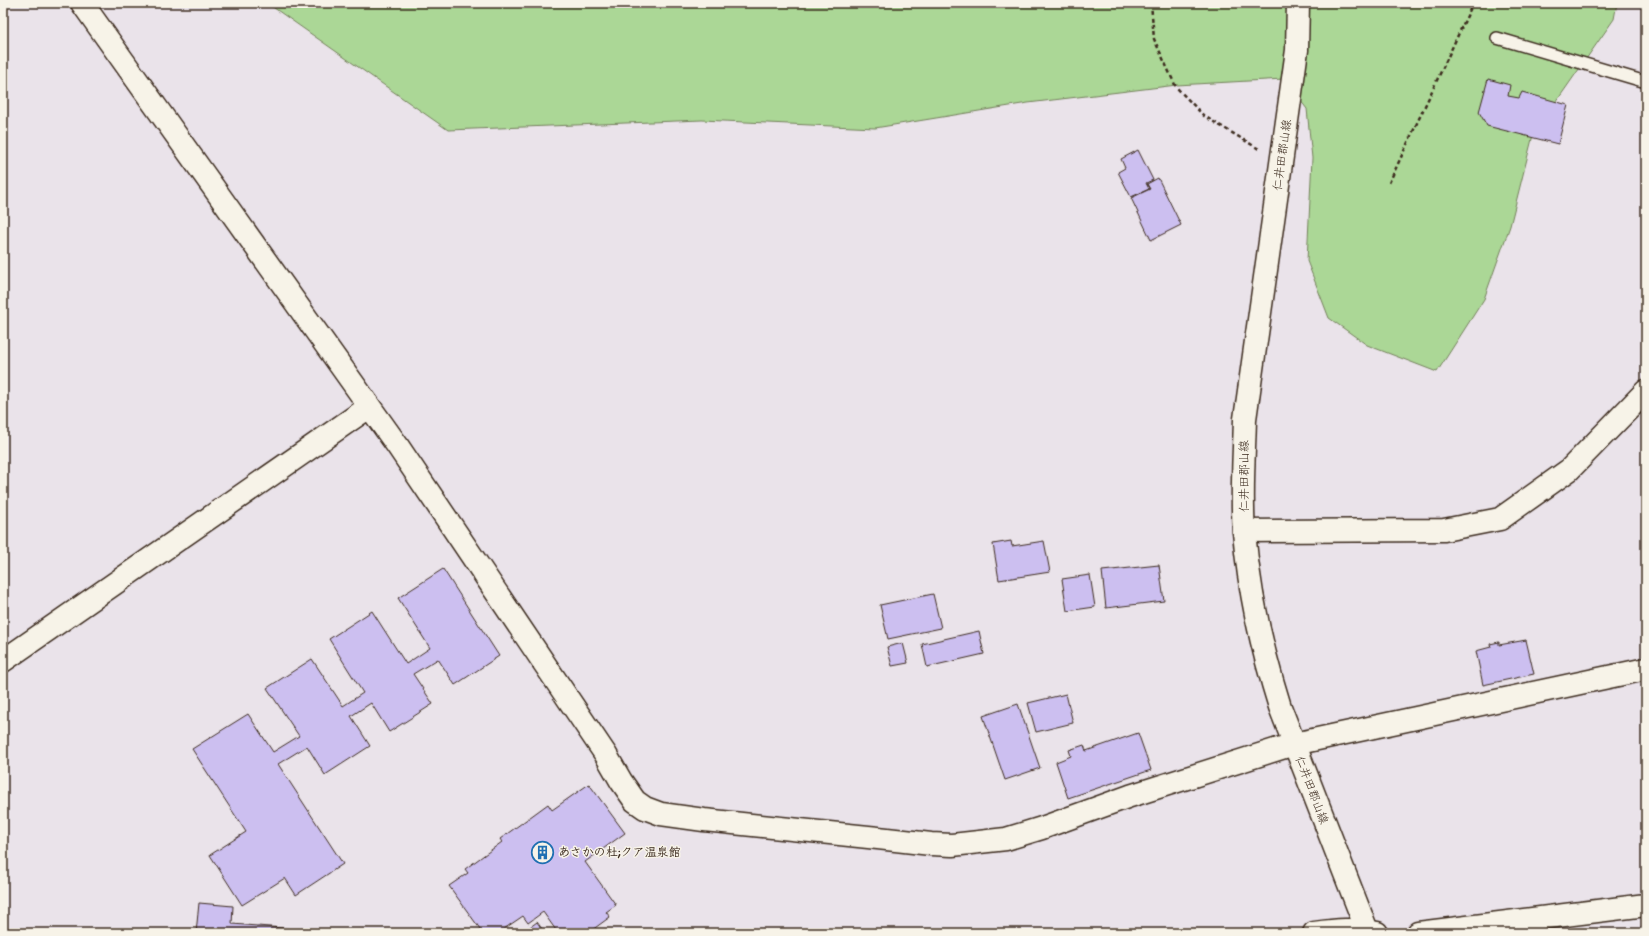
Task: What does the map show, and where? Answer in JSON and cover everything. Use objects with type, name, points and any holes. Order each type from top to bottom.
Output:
[{"type":"street","points":[[82,3],[397,445],[606,755],[621,781],[635,801],[645,808],[661,814],[704,820],[931,844],[952,845],[1006,838],[1042,828],[1130,796],[1294,744],[1646,669]]},
{"type":"street","name":"仁井田郡山線","points":[[1298,3],[1297,50],[1280,162],[1245,419],[1243,481],[1244,531],[1255,613],[1268,669],[1294,744],[1370,932]]},
{"type":"street","points":[[1244,531],[1444,530],[1500,519],[1569,470],[1646,391]]},
{"type":"street","points":[[3,661],[369,407]]},
{"type":"street","points":[[1418,933],[1646,905]]},
{"type":"street","points":[[1314,933],[1340,929],[1370,932]]},
{"type":"lane","points":[[1497,38],[1646,82]]},
{"type":"path","points":[[1151,3],[1154,40],[1176,87],[1204,116],[1280,162]]},
{"type":"path","points":[[1389,183],[1473,3]]},
{"type":"green space","points":[[267,3],[1617,3],[1614,19],[1533,135],[1510,226],[1484,299],[1437,372],[1367,345],[1329,318],[1307,261],[1312,158],[1307,109],[1284,79],[1177,85],[1028,103],[875,128],[702,120],[448,130]]},
{"type":"building","points":[[1488,79],[1510,85],[1508,96],[1519,98],[1522,92],[1568,105],[1558,144],[1487,126],[1479,112]]},
{"type":"building","points":[[1138,150],[1153,180],[1146,183],[1149,189],[1131,197],[1118,172],[1125,168],[1121,159]]},
{"type":"building","points":[[1158,178],[1181,225],[1151,240],[1131,198],[1150,189],[1147,184]]},
{"type":"building","points":[[1011,541],[1012,546],[1044,541],[1050,572],[999,580],[993,544]]},
{"type":"building","points":[[1159,565],[1164,601],[1106,608],[1102,571]]},
{"type":"building","points":[[443,569],[499,656],[455,685],[438,659],[413,674],[433,704],[389,732],[371,703],[351,716],[370,746],[325,775],[307,746],[278,764],[343,864],[296,895],[285,878],[242,905],[210,855],[246,832],[192,749],[248,714],[273,752],[299,736],[267,688],[312,659],[343,706],[363,693],[329,639],[372,611],[406,664],[430,648],[398,598]]},
{"type":"building","points":[[1090,575],[1095,607],[1067,611],[1062,579]]},
{"type":"building","points":[[933,594],[941,628],[888,639],[880,605]]},
{"type":"building","points":[[979,631],[984,654],[927,667],[922,644]]},
{"type":"building","points":[[1526,640],[1534,674],[1483,685],[1476,651],[1491,647],[1490,644],[1499,642],[1499,645]]},
{"type":"building","points":[[903,643],[908,663],[892,666],[887,647]]},
{"type":"building","points":[[1066,694],[1073,723],[1036,732],[1028,703]]},
{"type":"building","points":[[1018,704],[1040,768],[1005,780],[983,716]]},
{"type":"building","points":[[1138,733],[1151,770],[1068,798],[1056,762],[1071,756],[1069,750],[1084,745],[1086,751]]},
{"type":"building","name":"あさかの杜;クア温泉館","points":[[589,784],[625,833],[585,862],[616,905],[606,912],[610,917],[588,933],[558,933],[543,912],[528,923],[523,916],[498,933],[483,933],[449,886],[468,873],[465,869],[502,842],[500,839],[548,804],[552,810]]},
{"type":"building","points":[[199,903],[233,906],[232,924],[344,933],[196,933]]},
{"type":"building","points":[[537,922],[545,933],[522,933]]},
{"type":"place","name":"あさかの杜;クア温泉館","points":[[543,852]]}]
